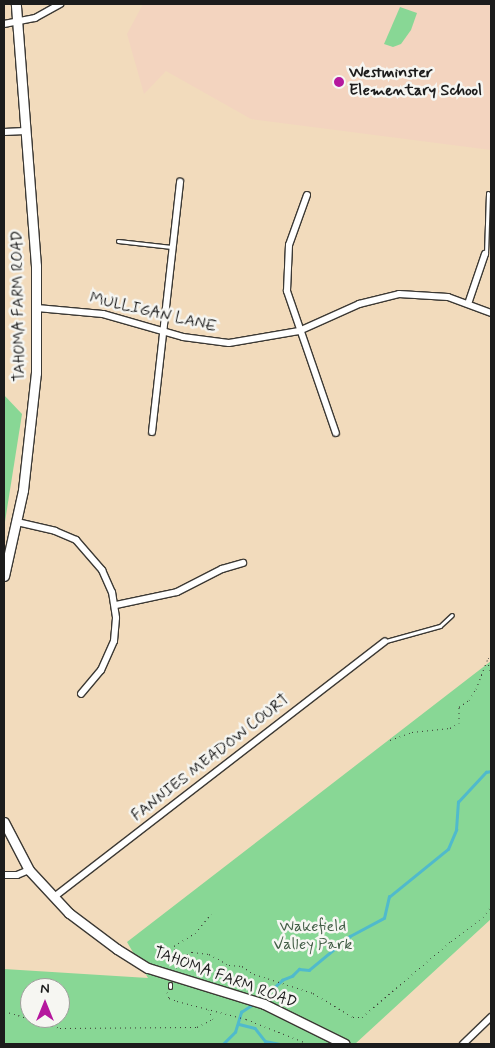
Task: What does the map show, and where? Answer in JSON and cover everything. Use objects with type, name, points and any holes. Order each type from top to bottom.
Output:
[{"type":"street","name":"TAHOMA FARM ROAD","points":[[4,576],[17,522],[33,415],[37,308],[16,4]]},
{"type":"street","points":[[4,24],[35,18],[60,4]]},
{"type":"street","points":[[4,132],[25,131]]},
{"type":"street","points":[[152,432],[180,182]]},
{"type":"street","points":[[307,195],[293,229],[286,264],[288,298],[336,433]]},
{"type":"street","points":[[468,304],[486,254]]},
{"type":"street","name":"MULLIGAN LANE","points":[[37,308],[102,314],[198,340],[229,343],[300,331],[359,304],[399,294],[448,297],[491,313]]},
{"type":"street","points":[[17,522],[66,535],[84,548],[107,577],[116,605],[116,628],[111,650],[93,682],[81,694]]},
{"type":"street","points":[[116,605],[177,592],[222,569],[244,563]]},
{"type":"street","name":"FANNIES MEADOW COURT","points":[[54,897],[385,641]]},
{"type":"street","name":"TAHOMA FARM ROAD","points":[[4,822],[29,870],[54,897],[87,928],[148,968],[264,1004],[345,1044]]},
{"type":"street","points":[[4,875],[17,875],[29,870]]},
{"type":"street","points":[[463,1044],[491,1017]]},
{"type":"lane","points":[[486,254],[488,194]]},
{"type":"lane","points":[[118,241],[172,247]]},
{"type":"lane","points":[[385,641],[440,626],[452,615]]},
{"type":"path","points":[[390,740],[412,732],[450,728],[459,723],[459,707],[469,700],[476,689],[491,654]]},
{"type":"path","points":[[488,660],[491,673]]},
{"type":"path","points":[[178,959],[192,952],[209,954],[229,965],[242,966],[272,980],[313,993],[353,1017],[362,1017],[451,941],[483,917],[491,906]]},
{"type":"path","points":[[175,969],[178,959],[174,946],[194,933],[211,914]]},
{"type":"path","points":[[170,985],[169,998],[246,1019],[309,1044]]},
{"type":"path","points":[[4,1011],[60,1028],[197,1027],[213,1019],[208,1010]]},
{"type":"shaded area","name":"Westminster Elementary School","points":[[143,4],[491,4],[491,150],[251,119],[166,71],[144,94],[127,34]]},
{"type":"green space","points":[[400,7],[417,13],[411,30],[401,44],[393,47],[384,44]]},
{"type":"green space","points":[[4,395],[22,414],[4,528]]},
{"type":"green space","name":"Wakefield Valley Park","points":[[491,661],[491,919],[355,1044],[4,1044],[4,969],[148,978],[127,942]]},
{"type":"waterway","points":[[260,1000],[282,980],[292,976],[299,969],[309,970],[350,936],[384,918],[389,897],[448,849],[456,830],[458,802],[486,772],[491,771]]},
{"type":"waterway","points":[[223,1044],[235,1032],[241,1012],[255,1003]]},
{"type":"waterway","points":[[239,1024],[255,1028],[265,1041],[281,1044]]},
{"type":"place","name":"Westminster Elementary School","points":[[339,82]]}]
